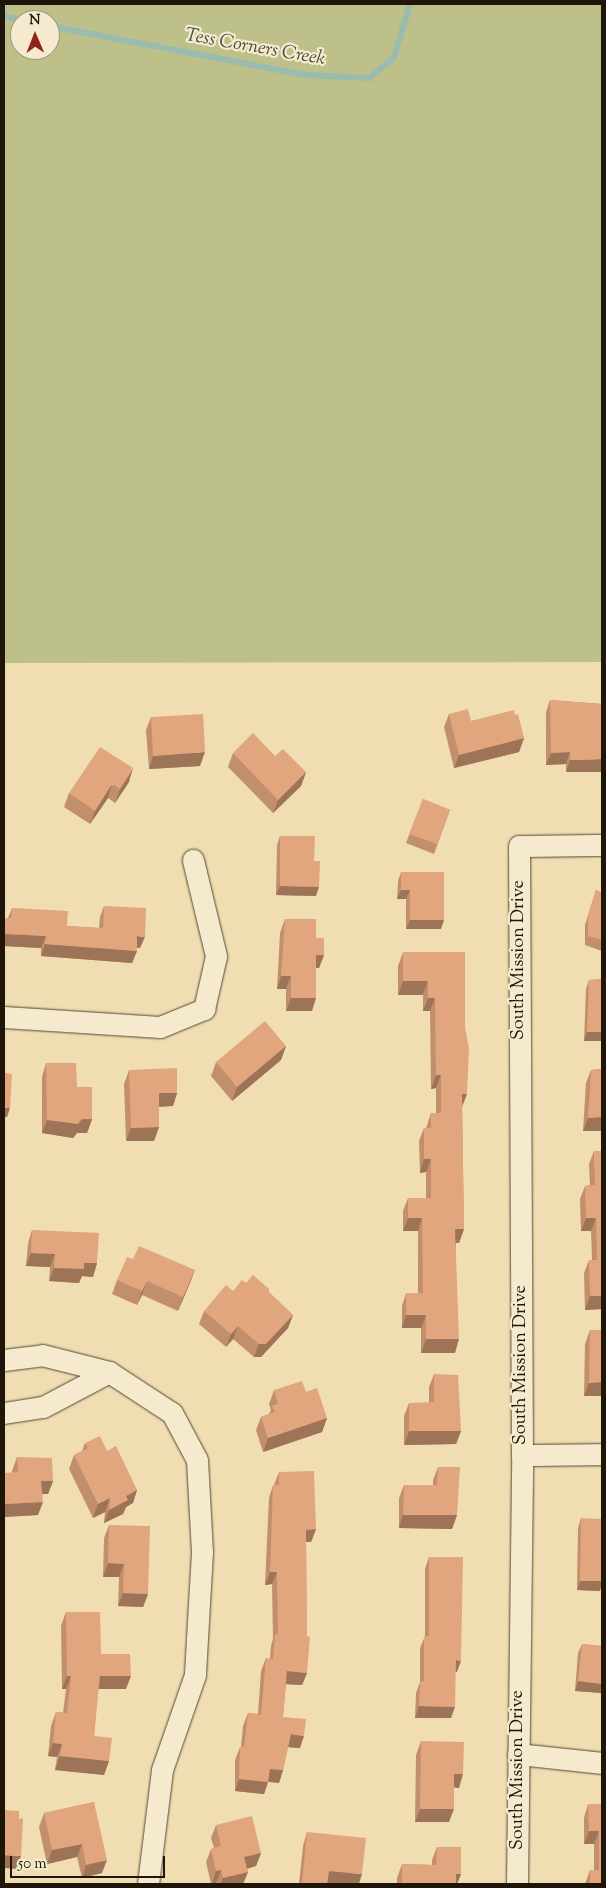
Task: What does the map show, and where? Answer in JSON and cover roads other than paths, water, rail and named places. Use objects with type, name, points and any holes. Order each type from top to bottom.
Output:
[{"type":"street","name":"South Mission Drive","points":[[517,1884],[522,1455],[519,846],[602,845]]},
{"type":"street","points":[[4,1017],[160,1027],[204,1009],[216,956],[193,860]]},
{"type":"street","points":[[4,1360],[42,1355],[109,1372],[172,1413],[197,1460],[202,1552],[195,1675],[162,1770],[148,1884]]},
{"type":"street","points":[[4,1413],[43,1407],[109,1372]]},
{"type":"street","points":[[522,1455],[602,1454]]},
{"type":"street","points":[[518,1754],[602,1763]]},
{"type":"waterway","name":"Tess Corners Creek","points":[[60,28],[305,75],[370,78],[394,57],[410,4]]},
{"type":"waterway","name":"Tess Corners Creek","points":[[4,16],[10,17]]}]
